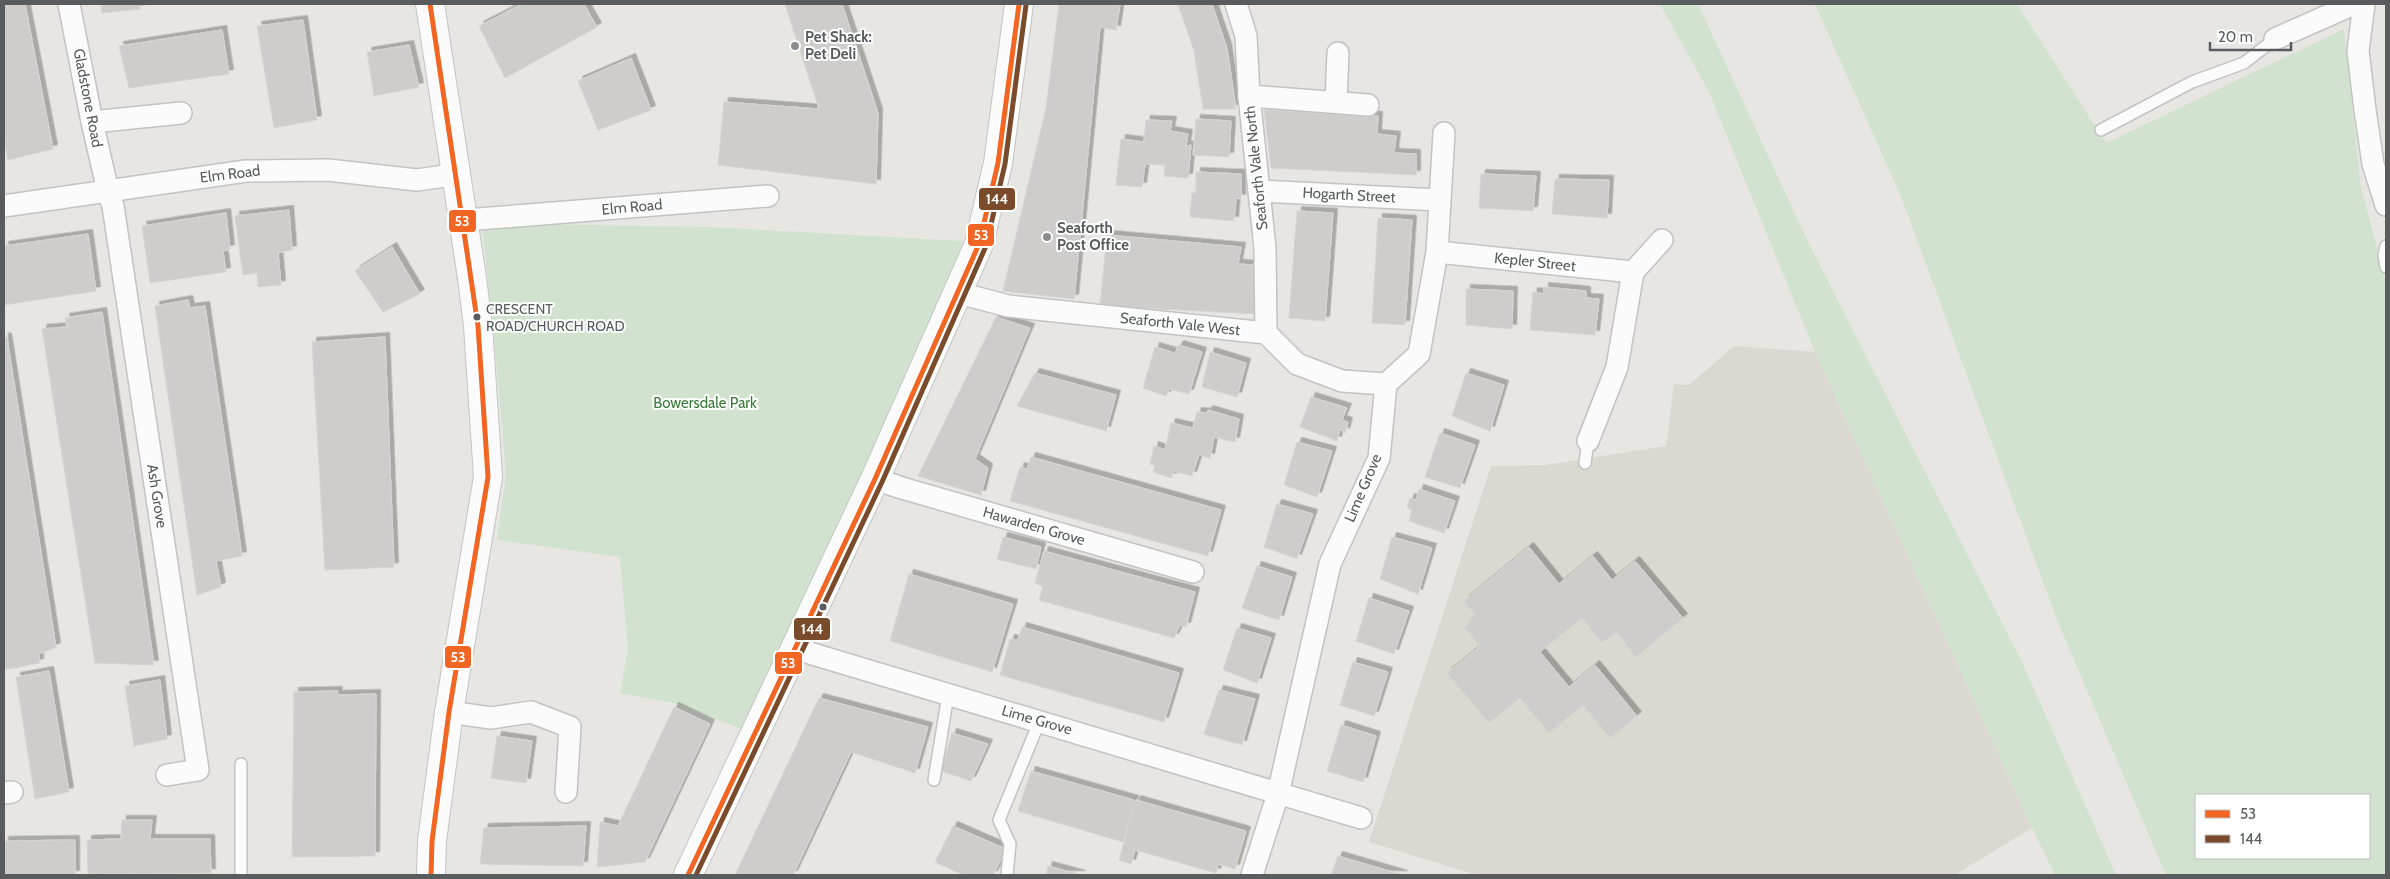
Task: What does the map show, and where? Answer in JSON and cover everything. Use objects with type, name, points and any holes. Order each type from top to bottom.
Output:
[{"type":"street","name":"Gladstone Road","points":[[69,4],[92,122],[108,191]]},
{"type":"street","points":[[430,4],[465,220],[478,326],[488,477],[449,712],[432,841],[431,875]]},
{"type":"street","points":[[688,875],[875,479],[980,244],[998,163],[1019,4]]},
{"type":"street","name":"Seaforth Vale North","points":[[1236,4],[1246,36],[1249,96],[1265,248],[1266,333]]},
{"type":"street","points":[[2275,39],[2354,4]]},
{"type":"street","points":[[2364,4],[2358,51],[2364,110],[2373,164],[2386,205]]},
{"type":"street","points":[[1336,102],[1338,53]]},
{"type":"street","points":[[1249,96],[1368,105]]},
{"type":"street","points":[[92,122],[181,113]]},
{"type":"street","points":[[1266,333],[1297,364],[1342,381],[1386,384],[1419,354],[1437,252],[1444,133]]},
{"type":"street","name":"Elm Road","points":[[4,206],[246,171],[272,169],[336,171],[417,180],[458,174]]},
{"type":"street","name":"Hogarth Street","points":[[1258,190],[1439,200]]},
{"type":"street","name":"Ash Grove","points":[[108,191],[113,206],[198,770],[167,775]]},
{"type":"street","name":"Elm Road","points":[[465,220],[768,196]]},
{"type":"street","points":[[1588,441],[1617,366],[1633,272],[1662,240]]},
{"type":"street","name":"Kepler Street","points":[[1437,252],[1633,272]]},
{"type":"street","name":"Seaforth Vale West","points":[[959,293],[1008,306],[1266,333]]},
{"type":"street","name":"Lime Grove","points":[[1278,794],[1330,564],[1379,458],[1386,384]]},
{"type":"street","name":"Hawarden Grove","points":[[875,479],[1193,572]]},
{"type":"street","name":"Lime Grove","points":[[796,649],[948,695],[1040,720],[1362,818]]},
{"type":"street","points":[[449,712],[491,718],[531,712],[570,726],[566,792]]},
{"type":"street","points":[[1252,875],[1278,794]]},
{"type":"lane","points":[[2101,130],[2192,82],[2244,63],[2275,39]]},
{"type":"lane","points":[[2386,246],[2384,255],[2386,267]]},
{"type":"lane","points":[[1585,463],[1588,441]]},
{"type":"lane","points":[[934,780],[948,695]]},
{"type":"lane","points":[[1007,875],[1010,844],[999,820],[1040,720]]},
{"type":"lane","points":[[241,764],[241,875]]},
{"type":"shaded area","points":[[1734,346],[1815,352],[2032,828],[1955,875],[1477,875],[1369,842],[1491,466],[1545,465],[1666,446],[1674,384],[1689,385]]},
{"type":"green space","points":[[1660,4],[1698,4],[1808,242],[2023,664],[2116,875],[2055,875],[1815,352],[1709,92]]},
{"type":"green space","points":[[1815,4],[2017,4],[2106,143],[2344,29],[2361,188],[2386,282],[2386,875],[2166,875],[2057,620],[1902,199]]},
{"type":"green space","name":"Bowersdale Park","points":[[526,224],[709,227],[963,241],[948,286],[866,474],[744,730],[678,704],[620,693],[628,648],[620,557],[497,540],[506,474],[482,227]]},
{"type":"building","points":[[4,4],[25,4],[53,149],[8,160],[4,139]]},
{"type":"building","points":[[101,4],[139,4],[140,9],[102,13]]},
{"type":"building","points":[[522,4],[584,4],[597,27],[505,78],[479,26]]},
{"type":"building","points":[[785,4],[842,4],[878,113],[876,184],[718,165],[724,102],[819,109]]},
{"type":"building","points":[[1059,4],[1120,4],[1116,30],[1100,27],[1074,299],[1003,291],[1046,108]]},
{"type":"building","points":[[1178,4],[1212,4],[1227,48],[1236,109],[1203,109],[1194,51]]},
{"type":"building","points":[[303,20],[317,120],[274,128],[257,26]]},
{"type":"building","points":[[222,30],[229,74],[129,88],[119,46]]},
{"type":"building","points":[[409,45],[419,87],[374,96],[367,52]]},
{"type":"building","points":[[631,58],[651,110],[598,130],[578,81]]},
{"type":"building","points":[[1264,110],[1378,116],[1377,134],[1396,136],[1394,153],[1416,154],[1416,175],[1271,168]]},
{"type":"building","points":[[1196,119],[1231,121],[1229,157],[1193,155]]},
{"type":"building","points":[[1146,120],[1172,121],[1170,131],[1188,134],[1186,146],[1191,145],[1188,178],[1164,176],[1165,165],[1145,164],[1142,187],[1116,185],[1121,139],[1144,142]]},
{"type":"building","points":[[1196,172],[1241,174],[1241,199],[1236,198],[1234,221],[1190,217],[1192,192],[1196,194]]},
{"type":"building","points":[[1481,174],[1536,176],[1533,211],[1479,208]]},
{"type":"building","points":[[1555,179],[1609,180],[1607,218],[1552,214]]},
{"type":"building","points":[[289,210],[292,250],[278,253],[281,285],[258,287],[257,273],[243,275],[235,216]]},
{"type":"building","points":[[1297,211],[1333,213],[1325,321],[1289,318]]},
{"type":"building","points":[[226,213],[230,249],[223,251],[226,272],[150,283],[142,226]]},
{"type":"building","points":[[1378,218],[1412,220],[1405,325],[1372,323]]},
{"type":"building","points":[[88,234],[96,291],[4,305],[4,246]]},
{"type":"building","points":[[1107,235],[1241,247],[1238,264],[1255,265],[1257,314],[1100,306]]},
{"type":"building","points":[[392,247],[420,294],[383,312],[355,271]]},
{"type":"building","points":[[1544,287],[1586,291],[1586,298],[1599,299],[1595,335],[1530,330],[1533,292],[1544,294]]},
{"type":"building","points":[[1466,289],[1513,291],[1512,329],[1466,325]]},
{"type":"building","points":[[188,300],[190,308],[205,306],[242,556],[216,561],[221,587],[197,595],[155,306]]},
{"type":"building","points":[[102,312],[154,665],[95,663],[42,329],[67,327],[65,318]]},
{"type":"building","points":[[996,317],[1030,328],[975,459],[988,468],[981,495],[918,476]]},
{"type":"building","points":[[4,337],[7,338],[56,647],[39,654],[39,663],[4,670]]},
{"type":"building","points":[[385,337],[394,567],[325,570],[312,342]]},
{"type":"building","points":[[1179,345],[1202,352],[1189,394],[1169,389],[1166,396],[1143,388],[1155,347],[1175,353]]},
{"type":"building","points":[[1210,352],[1246,363],[1237,397],[1202,387]]},
{"type":"building","points":[[1035,373],[1116,395],[1106,431],[1017,406]]},
{"type":"building","points":[[1466,373],[1504,385],[1490,431],[1452,416]]},
{"type":"building","points":[[1311,397],[1347,408],[1342,420],[1348,422],[1345,433],[1340,429],[1337,441],[1300,427]]},
{"type":"building","points":[[1208,410],[1239,419],[1235,442],[1214,437],[1210,458],[1199,455],[1192,476],[1173,471],[1172,478],[1153,472],[1155,466],[1150,464],[1154,446],[1165,450],[1171,423],[1193,428],[1197,412],[1207,413]]},
{"type":"building","points":[[1440,433],[1475,445],[1460,488],[1425,477]]},
{"type":"building","points":[[1297,442],[1332,451],[1317,497],[1284,485]]},
{"type":"building","points":[[1031,457],[1221,510],[1208,556],[1010,501],[1020,467],[1027,469]]},
{"type":"building","points":[[1419,489],[1455,501],[1444,533],[1409,521],[1412,510],[1407,507],[1410,498],[1416,500]]},
{"type":"building","points":[[1277,504],[1313,514],[1297,559],[1264,547]]},
{"type":"building","points":[[1003,537],[1041,547],[1036,569],[997,559]]},
{"type":"building","points":[[1392,537],[1432,548],[1418,594],[1380,579]]},
{"type":"building","points":[[1529,547],[1559,584],[1593,556],[1612,580],[1635,561],[1683,618],[1636,657],[1616,632],[1602,643],[1582,618],[1540,652],[1569,687],[1595,665],[1637,716],[1610,738],[1583,705],[1549,733],[1520,698],[1489,723],[1447,673],[1480,646],[1464,627],[1476,616],[1464,601]]},
{"type":"building","points":[[1044,551],[1195,592],[1186,627],[1180,625],[1174,638],[1039,600],[1043,587],[1035,583]]},
{"type":"building","points":[[1257,566],[1292,577],[1279,620],[1242,608]]},
{"type":"building","points":[[909,574],[1013,604],[992,672],[890,641]]},
{"type":"building","points":[[1369,598],[1409,611],[1394,654],[1356,641]]},
{"type":"building","points":[[1022,627],[1179,673],[1164,722],[1000,675],[1010,639],[1018,640]]},
{"type":"building","points":[[1237,628],[1271,638],[1257,683],[1223,670]]},
{"type":"building","points":[[1353,662],[1388,672],[1374,716],[1340,705]]},
{"type":"building","points":[[49,671],[69,792],[35,799],[16,677]]},
{"type":"building","points":[[160,680],[167,739],[134,746],[125,686]]},
{"type":"building","points":[[1219,690],[1255,699],[1242,745],[1204,734]]},
{"type":"building","points":[[338,691],[337,695],[376,694],[375,856],[292,857],[294,692]]},
{"type":"building","points":[[819,698],[928,727],[915,773],[851,752],[793,875],[735,875]]},
{"type":"building","points":[[674,707],[710,724],[645,862],[597,867],[600,822],[618,826]]},
{"type":"building","points":[[1341,725],[1376,736],[1363,782],[1327,771]]},
{"type":"building","points":[[952,733],[988,744],[971,781],[941,771]]},
{"type":"building","points":[[497,736],[532,741],[526,783],[491,778]]},
{"type":"building","points":[[1031,771],[1134,800],[1123,842],[1018,811]]},
{"type":"building","points":[[1136,800],[1246,831],[1235,869],[1218,864],[1216,873],[1135,850],[1131,864],[1119,860]]},
{"type":"building","points":[[122,820],[152,820],[150,839],[210,839],[211,873],[88,874],[87,840],[121,839]]},
{"type":"building","points":[[586,826],[583,866],[480,864],[484,828]]},
{"type":"building","points":[[953,826],[1006,849],[993,875],[963,875],[935,862]]},
{"type":"building","points":[[75,840],[75,875],[4,875],[4,841]]},
{"type":"building","points":[[1338,856],[1403,875],[1331,875]]},
{"type":"building","points":[[1048,866],[1081,875],[1046,875]]},
{"type":"transit line","name":"53","points":[[430,4],[478,326],[488,477],[449,712],[432,841],[431,875]]},
{"type":"transit line","name":"53","points":[[688,875],[875,479],[979,244],[998,163],[1019,4]]},
{"type":"transit line","name":"144","points":[[696,875],[882,482],[986,246],[1005,164],[1026,5]]},
{"type":"place","name":"Pet Shack: Pet Deli","points":[[795,46]]},
{"type":"place","name":"Seaforth Post Office","points":[[1047,237]]},
{"type":"place","name":"CRESCENT ROAD/CHURCH ROAD","points":[[477,317]]}]
